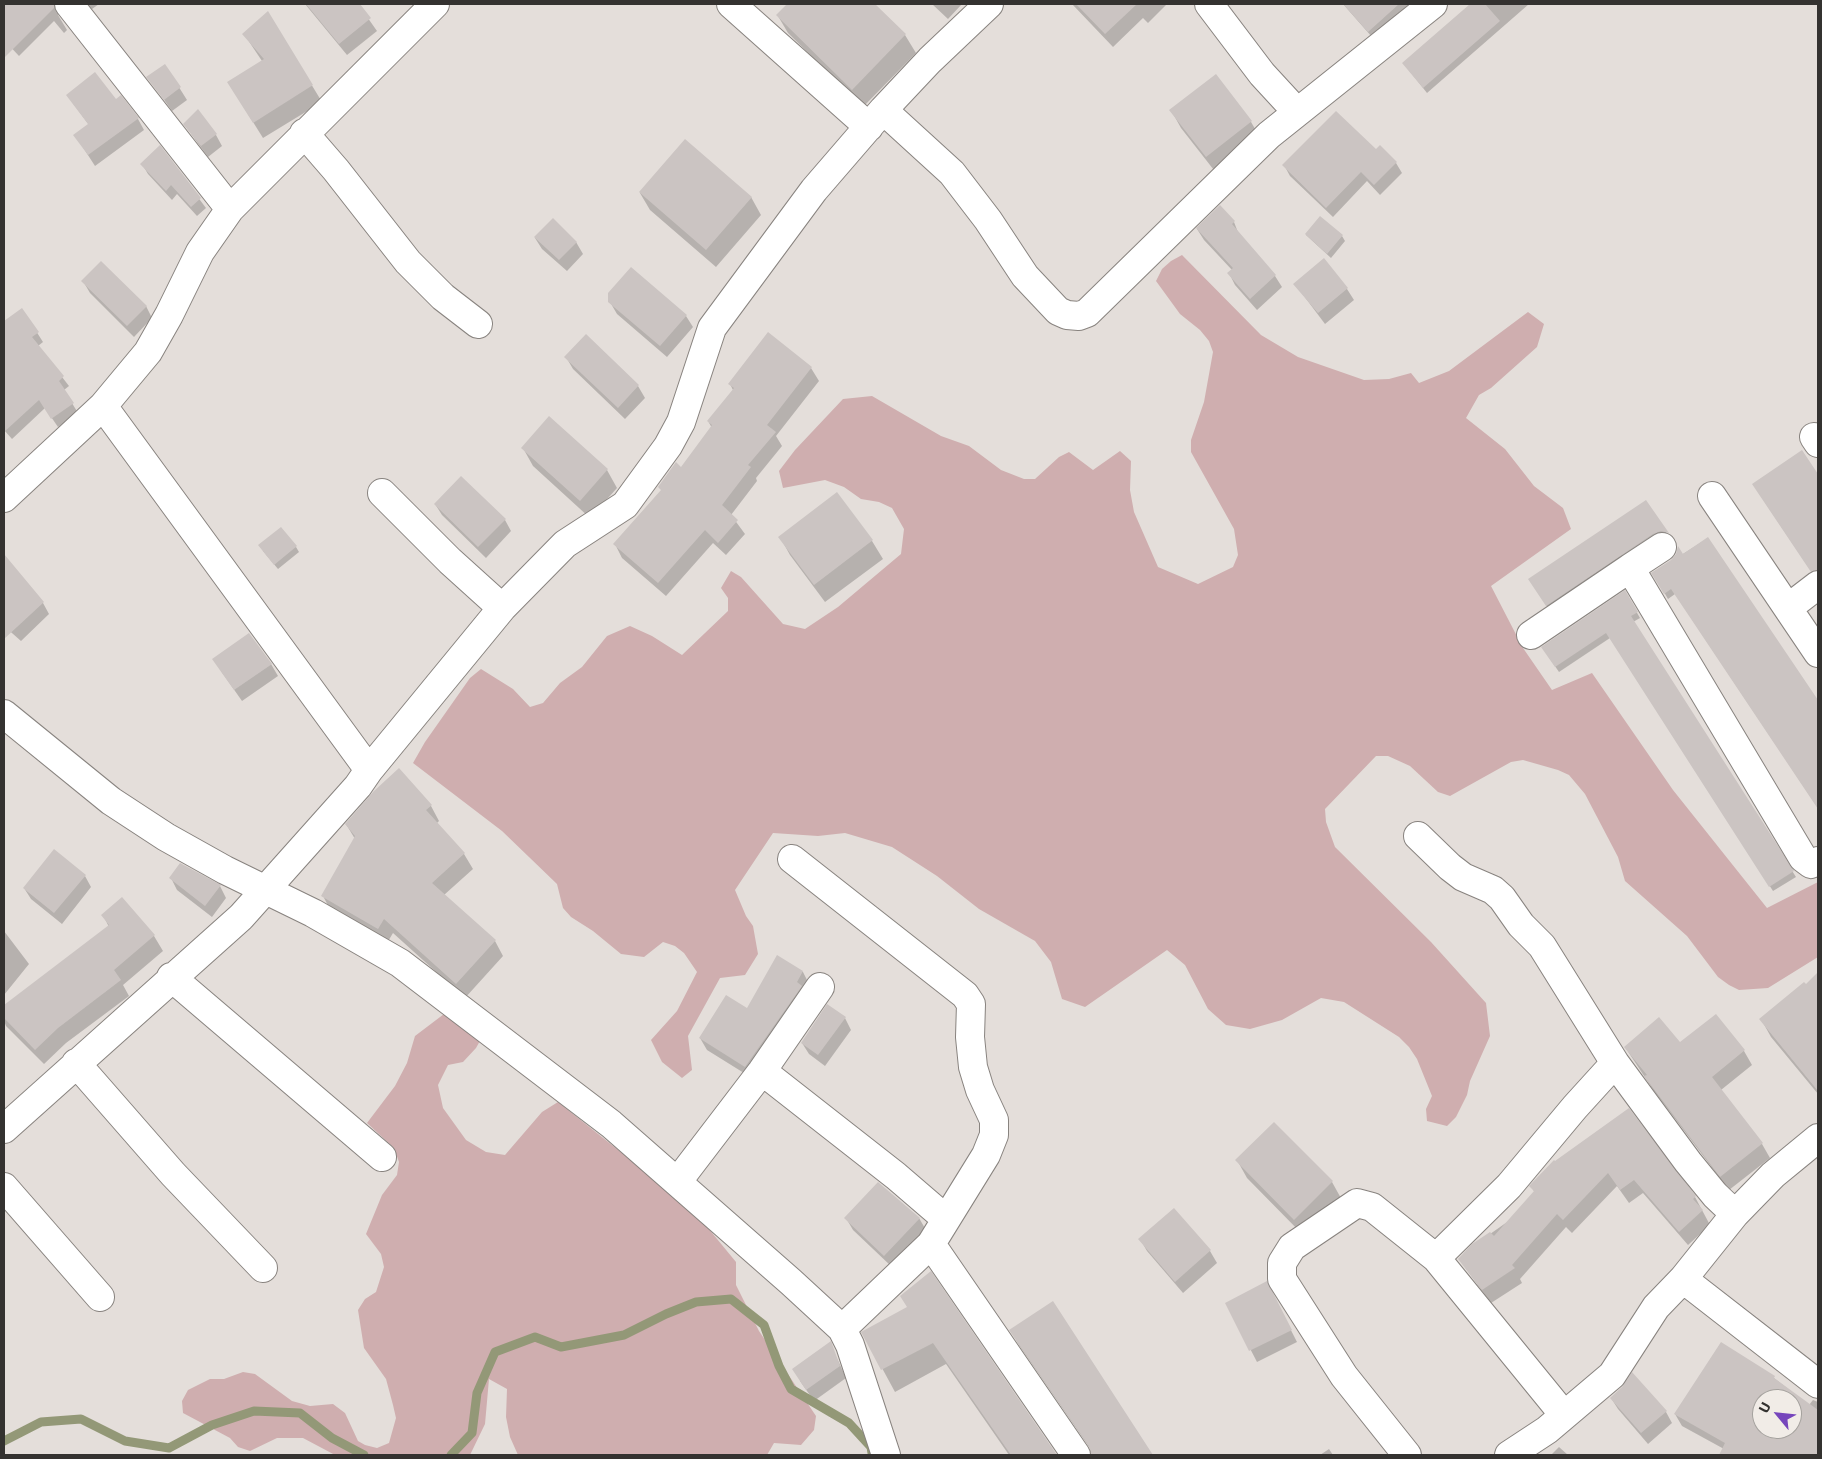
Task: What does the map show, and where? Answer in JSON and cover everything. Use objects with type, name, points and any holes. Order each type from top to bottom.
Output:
[{"type":"street","points":[[69,4],[230,209]]},
{"type":"street","points":[[4,498],[103,406],[148,352],[170,315],[200,252],[230,209],[435,4]]},
{"type":"street","points":[[731,4],[876,119],[952,173],[988,220],[1025,276],[1058,311],[1067,315],[1079,316],[1087,313],[1269,135],[1433,4]]},
{"type":"street","points":[[4,1129],[241,916],[268,889],[358,786],[368,770],[502,608],[566,544],[625,505],[668,446],[681,422],[712,328],[814,190],[930,60],[989,4]]},
{"type":"street","points":[[1210,4],[1262,74],[1297,112]]},
{"type":"street","points":[[304,133],[336,170],[408,262],[443,297],[478,324]]},
{"type":"street","points":[[103,406],[368,770]]},
{"type":"street","points":[[382,493],[450,561],[502,608]]},
{"type":"street","points":[[1712,496],[1818,653]]},
{"type":"street","points":[[1531,635],[1662,547]]},
{"type":"street","points":[[1630,568],[1803,858],[1811,864],[1818,861]]},
{"type":"street","points":[[1788,608],[1818,585]]},
{"type":"street","points":[[4,714],[111,801],[174,842],[225,870],[268,889],[400,963],[611,1124],[678,1181],[842,1330],[850,1345],[886,1455]]},
{"type":"street","points":[[1418,836],[1450,868],[1463,877],[1493,890],[1502,898],[1521,925],[1542,946],[1615,1063],[1688,1162],[1715,1195],[1735,1214]]},
{"type":"street","points":[[792,859],[969,1000],[973,1067],[980,1090],[994,1120],[994,1135],[986,1155],[931,1244],[842,1330]]},
{"type":"street","points":[[171,977],[382,1157]]},
{"type":"street","points":[[678,1181],[762,1071],[820,987]]},
{"type":"street","points":[[76,1063],[173,1174],[263,1268]]},
{"type":"street","points":[[1436,1258],[1509,1186],[1575,1106],[1615,1063]]},
{"type":"street","points":[[762,1071],[843,1132],[946,1220]]},
{"type":"street","points":[[1509,1455],[1547,1430],[1612,1375],[1656,1307],[1683,1279],[1735,1214],[1773,1175],[1818,1138]]},
{"type":"street","points":[[4,1187],[100,1297]]},
{"type":"street","points":[[1407,1455],[1344,1376],[1282,1279],[1280,1270],[1285,1256],[1292,1247],[1357,1203],[1372,1207],[1436,1258],[1564,1415]]},
{"type":"street","points":[[931,1244],[1076,1455]]},
{"type":"street","points":[[1683,1279],[1818,1384]]},
{"type":"shaded area","points":[[1182,255],[1261,335],[1298,357],[1364,380],[1389,379],[1411,373],[1419,383],[1449,371],[1528,312],[1544,324],[1537,347],[1491,388],[1479,395],[1466,418],[1505,449],[1534,486],[1563,508],[1571,529],[1491,586],[1523,648],[1552,690],[1592,673],[1673,790],[1767,908],[1818,882],[1818,957],[1768,988],[1739,990],[1718,977],[1687,936],[1625,881],[1618,857],[1585,794],[1569,775],[1523,760],[1511,762],[1450,796],[1438,792],[1410,766],[1388,756],[1376,756],[1325,809],[1326,822],[1335,847],[1431,942],[1486,1003],[1490,1036],[1470,1081],[1467,1095],[1456,1117],[1447,1126],[1427,1121],[1426,1109],[1432,1096],[1417,1059],[1409,1047],[1399,1037],[1344,1002],[1321,998],[1282,1020],[1250,1029],[1226,1025],[1208,1009],[1185,965],[1167,950],[1085,1007],[1062,999],[1051,962],[1035,941],[979,909],[937,876],[892,847],[845,833],[818,836],[773,833],[735,890],[746,916],[753,926],[758,954],[745,975],[720,978],[688,1036],[692,1070],[682,1078],[662,1062],[651,1040],[677,1011],[697,972],[684,953],[675,946],[663,942],[644,957],[621,954],[593,931],[571,917],[563,908],[557,884],[502,831],[413,763],[425,742],[470,678],[481,669],[513,689],[530,707],[543,703],[560,683],[582,667],[607,636],[630,626],[652,636],[682,655],[728,611],[728,598],[721,588],[731,571],[741,577],[783,624],[805,629],[838,607],[901,554],[904,529],[892,508],[879,502],[861,499],[844,487],[825,480],[783,488],[779,471],[795,450],[843,399],[872,396],[941,436],[969,446],[1001,470],[1024,479],[1035,479],[1059,457],[1069,452],[1093,470],[1120,451],[1131,461],[1130,490],[1134,512],[1158,567],[1198,584],[1233,567],[1238,555],[1234,529],[1191,452],[1191,440],[1204,402],[1213,352],[1209,341],[1200,330],[1180,314],[1156,281],[1162,269]]},
{"type":"shaded area","points":[[444,1014],[481,1039],[476,1048],[463,1062],[448,1065],[438,1085],[443,1108],[466,1140],[486,1152],[505,1155],[542,1112],[558,1102],[662,1185],[708,1228],[736,1262],[736,1285],[759,1331],[816,1416],[814,1430],[801,1445],[774,1443],[767,1455],[518,1455],[510,1437],[506,1417],[507,1389],[489,1379],[485,1424],[470,1455],[335,1455],[303,1438],[277,1438],[250,1451],[238,1447],[230,1438],[183,1413],[182,1401],[188,1390],[210,1379],[224,1379],[243,1372],[255,1374],[292,1401],[310,1406],[333,1404],[345,1413],[358,1441],[365,1445],[377,1448],[389,1443],[396,1418],[393,1405],[386,1379],[364,1348],[358,1310],[365,1299],[376,1292],[384,1267],[381,1254],[366,1234],[382,1195],[397,1175],[399,1162],[394,1148],[367,1123],[395,1086],[407,1063],[415,1036]]},
{"type":"building","points":[[4,4],[54,4],[54,8],[4,58]]},
{"type":"building","points":[[306,4],[360,4],[371,18],[339,44]]},
{"type":"building","points":[[787,4],[875,4],[906,34],[852,90],[776,15]]},
{"type":"building","points":[[1076,4],[1137,4],[1105,34]]},
{"type":"building","points":[[1343,4],[1399,4],[1368,32]]},
{"type":"building","points":[[1470,4],[1485,4],[1500,21],[1423,88],[1402,63]]},
{"type":"building","points":[[268,11],[313,85],[253,123],[227,82],[264,59],[242,34]]},
{"type":"building","points":[[165,64],[181,87],[164,100],[146,77]]},
{"type":"building","points":[[95,72],[116,99],[121,95],[139,118],[88,155],[73,135],[88,124],[66,95]]},
{"type":"building","points":[[1216,74],[1252,121],[1206,157],[1169,110]]},
{"type":"building","points":[[198,109],[217,134],[201,146],[183,124]]},
{"type":"building","points":[[1336,111],[1376,149],[1380,145],[1397,162],[1374,185],[1361,172],[1326,208],[1282,165]]},
{"type":"building","points":[[685,139],[752,197],[706,250],[639,192]]},
{"type":"building","points":[[160,145],[201,198],[191,207],[171,185],[166,191],[140,164]]},
{"type":"building","points":[[1220,205],[1235,221],[1232,224],[1276,275],[1250,299],[1227,273],[1233,268],[1196,228]]},
{"type":"building","points":[[1320,216],[1343,235],[1327,254],[1305,234]]},
{"type":"building","points":[[553,218],[577,242],[559,260],[534,237]]},
{"type":"building","points":[[1324,258],[1348,288],[1318,313],[1293,284]]},
{"type":"building","points":[[101,261],[147,306],[127,326],[81,281]]},
{"type":"building","points":[[631,267],[687,315],[660,346],[608,302],[608,293]]},
{"type":"building","points":[[22,308],[39,332],[32,337],[64,376],[59,381],[74,403],[51,419],[39,400],[4,432],[4,321]]},
{"type":"building","points":[[768,332],[812,367],[767,425],[776,432],[748,465],[751,467],[722,505],[738,520],[718,543],[705,530],[658,583],[613,544],[661,490],[658,487],[676,462],[681,467],[712,425],[707,421],[734,388],[728,384]]},
{"type":"building","points":[[586,334],[639,385],[618,408],[564,357]]},
{"type":"building","points":[[549,416],[608,469],[580,501],[521,448]]},
{"type":"building","points":[[1802,450],[1818,474],[1818,570],[1811,572],[1752,484]]},
{"type":"building","points":[[461,476],[506,519],[478,547],[434,504]]},
{"type":"building","points":[[837,492],[873,540],[814,585],[778,537]]},
{"type":"building","points":[[1646,500],[1669,533],[1661,531],[1653,534],[1546,606],[1528,579]]},
{"type":"building","points":[[281,527],[297,546],[274,565],[258,545]]},
{"type":"building","points":[[1708,537],[1818,700],[1818,809],[1671,589],[1664,594],[1651,573],[1671,560],[1676,554],[1678,546],[1683,554]]},
{"type":"building","points":[[4,554],[44,602],[4,639]]},
{"type":"building","points":[[1625,590],[1638,612],[1631,616],[1794,871],[1769,887],[1606,633],[1555,667],[1541,647]]},
{"type":"building","points":[[249,633],[272,664],[234,690],[212,659]]},
{"type":"building","points":[[399,768],[432,805],[426,810],[465,853],[432,883],[496,940],[456,984],[384,919],[378,929],[321,896],[355,836],[345,824],[374,791]]},
{"type":"building","points":[[54,849],[86,875],[54,913],[23,888]]},
{"type":"building","points":[[180,863],[221,885],[205,906],[169,878]]},
{"type":"building","points":[[122,897],[155,935],[114,970],[121,980],[58,1028],[35,1050],[4,1018],[4,1005],[109,925],[101,915]]},
{"type":"building","points":[[777,955],[803,971],[797,982],[802,986],[745,1067],[699,1038],[726,995],[747,1008]]},
{"type":"building","points":[[1818,972],[1818,1091],[1759,1019],[1804,982],[1806,984]]},
{"type":"building","points":[[827,1004],[846,1017],[818,1055],[801,1043]]},
{"type":"building","points":[[1716,1014],[1745,1050],[1712,1077],[1763,1143],[1720,1177],[1644,1076],[1647,1075],[1624,1047],[1659,1017],[1680,1042]]},
{"type":"building","points":[[1629,1108],[1696,1196],[1693,1199],[1703,1210],[1679,1232],[1634,1180],[1620,1190],[1608,1173],[1563,1220],[1557,1214],[1512,1265],[1515,1268],[1482,1290],[1458,1259],[1472,1244],[1490,1232],[1494,1236],[1534,1191],[1529,1186],[1554,1160]]},
{"type":"building","points":[[1274,1122],[1333,1181],[1294,1220],[1235,1160]]},
{"type":"building","points":[[878,1182],[920,1218],[884,1256],[844,1218]]},
{"type":"building","points":[[1174,1208],[1211,1250],[1175,1282],[1138,1239]]},
{"type":"building","points":[[931,1271],[1057,1455],[1011,1455],[933,1343],[881,1370],[861,1332],[907,1307],[900,1296]]},
{"type":"building","points":[[1267,1281],[1292,1330],[1249,1351],[1225,1303]]},
{"type":"building","points":[[1053,1301],[1153,1455],[1091,1455],[1089,1446],[1009,1330]]},
{"type":"building","points":[[831,1341],[840,1366],[806,1390],[792,1369]]},
{"type":"building","points":[[1721,1342],[1775,1376],[1774,1378],[1789,1389],[1752,1389],[1752,1439],[1802,1439],[1802,1398],[1818,1410],[1818,1455],[1719,1455],[1725,1443],[1674,1414]]},
{"type":"building","points":[[1632,1372],[1667,1411],[1641,1433],[1610,1398],[1622,1387]]},
{"type":"waterway","points":[[451,1455],[472,1433],[477,1393],[495,1352],[535,1337],[561,1347],[624,1335],[666,1314],[696,1302],[731,1299],[764,1325],[779,1366],[791,1389],[849,1423],[871,1447],[872,1453]]},
{"type":"waterway","points":[[4,1441],[41,1422],[81,1419],[125,1441],[169,1448],[212,1425],[254,1411],[300,1413],[332,1438],[364,1455]]}]
